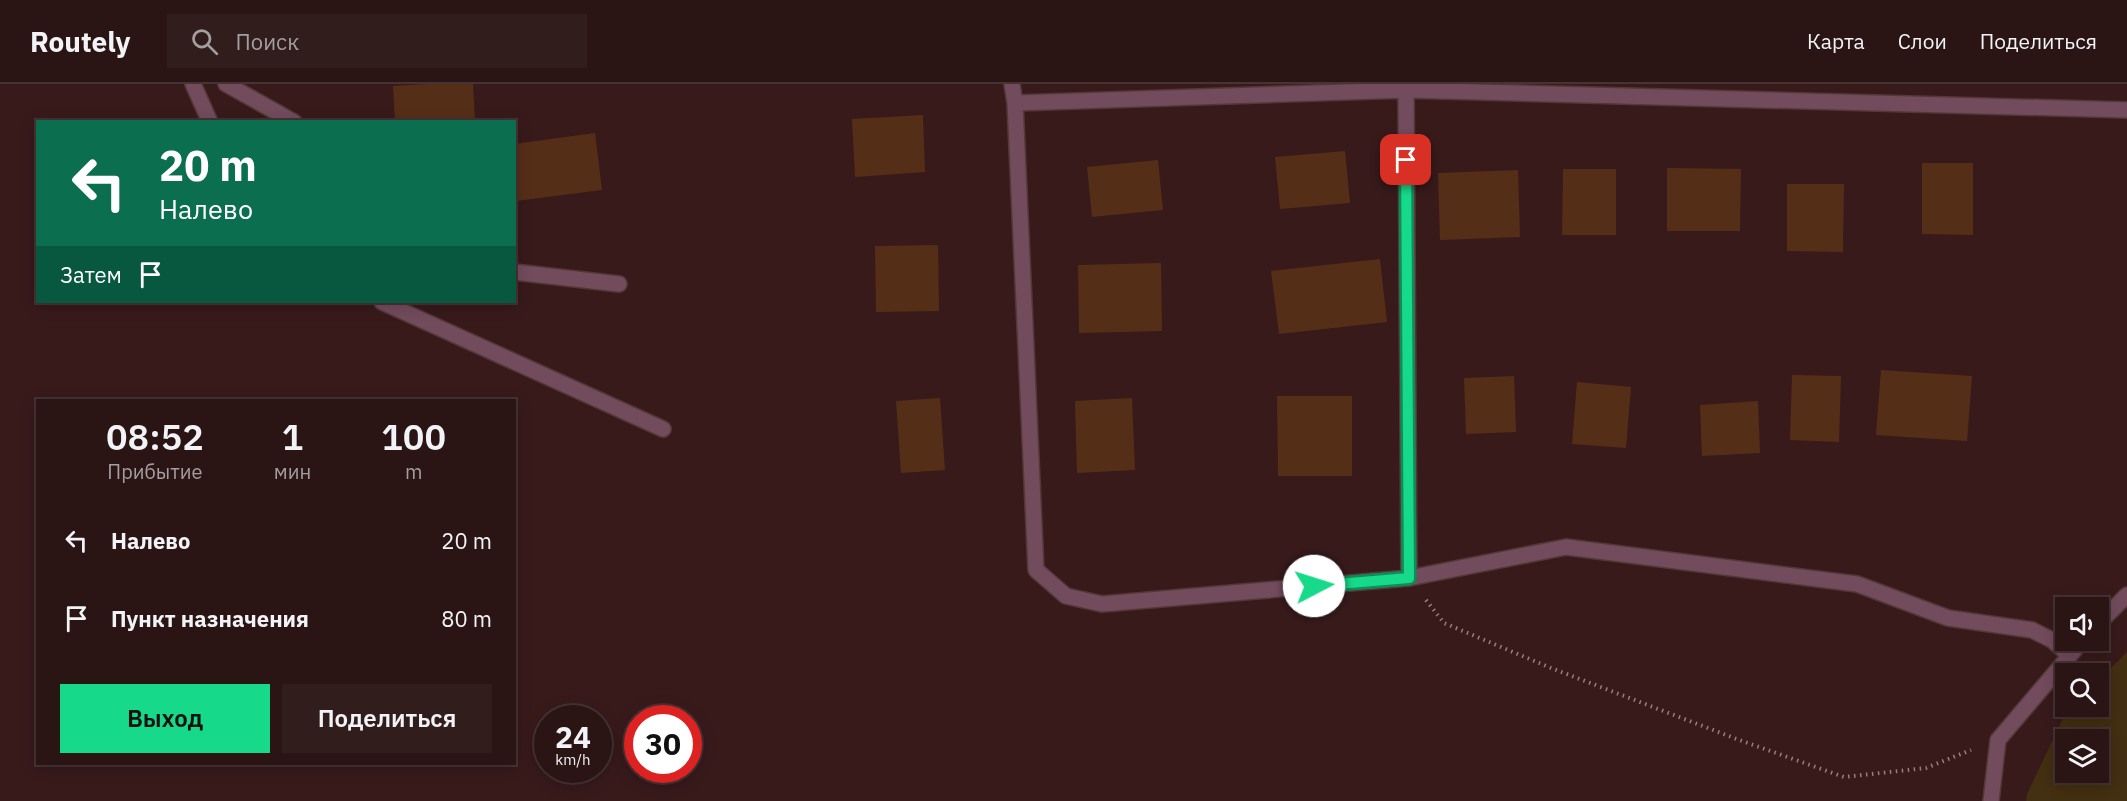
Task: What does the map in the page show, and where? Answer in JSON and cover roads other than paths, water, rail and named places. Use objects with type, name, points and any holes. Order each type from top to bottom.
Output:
[{"type":"street","points":[[193,84],[209,120]]},
{"type":"street","points":[[226,84],[290,120]]},
{"type":"street","points":[[1012,84],[1015,103],[1036,570],[1066,596],[1101,604],[1409,578],[1566,547],[1857,584],[1948,618],[2032,630],[2052,640],[2069,655]]},
{"type":"street","points":[[1015,103],[1406,90],[2127,110]]},
{"type":"street","points":[[1406,90],[1409,578]]},
{"type":"street","points":[[516,272],[619,284]]},
{"type":"street","points":[[384,303],[440,326],[663,429]]},
{"type":"street","points":[[2109,613],[2127,595]]},
{"type":"street","points":[[1990,801],[1998,740],[2073,651]]}]
